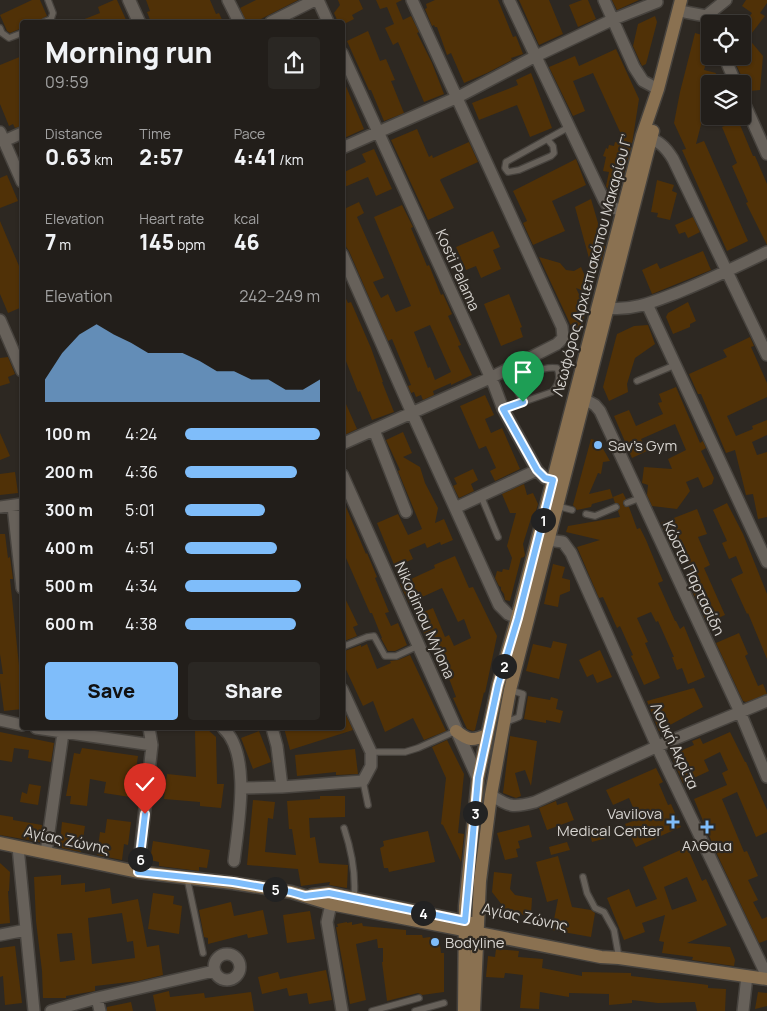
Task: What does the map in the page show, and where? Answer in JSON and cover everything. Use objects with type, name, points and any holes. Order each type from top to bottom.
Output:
[{"type":"main road","name":"Λεωφόρος Αρχιεπισκόπου Μακαρίου Γ’","points":[[464,1011],[471,927],[478,778],[487,735],[498,685],[584,399],[608,308],[658,89],[685,4]]},
{"type":"main road","name":"Λεωφόρος Αρχιεπισκόπου Μακαρίου Γ’","points":[[474,1011],[471,927],[480,881],[491,795],[510,690],[557,506],[558,482],[623,211],[647,137],[685,4]]},
{"type":"main road","points":[[456,731],[470,740],[487,735]]},
{"type":"main road","name":"Αγίας Ζώνης","points":[[0,843],[138,872],[233,882],[291,892],[331,904],[471,927]]},
{"type":"main road","name":"Αγίας Ζώνης","points":[[305,896],[329,893],[354,898],[601,957],[767,977]]},
{"type":"street","points":[[129,0],[138,20]]},
{"type":"street","points":[[228,0],[238,20]]},
{"type":"street","points":[[274,20],[316,0],[327,20]]},
{"type":"street","points":[[345,443],[490,378],[557,344],[563,338],[562,327],[412,0]]},
{"type":"street","points":[[508,0],[604,200],[608,206],[623,211]]},
{"type":"street","points":[[604,0],[634,67],[644,81],[658,89]]},
{"type":"street","points":[[712,15],[726,0]]},
{"type":"street","points":[[345,147],[458,97],[534,57],[657,2]]},
{"type":"street","points":[[685,4],[701,15]]},
{"type":"street","name":"Kosti Palama","points":[[345,59],[503,409],[537,470],[545,478],[558,482]]},
{"type":"street","points":[[751,118],[767,154]]},
{"type":"street","points":[[20,133],[2,136],[20,177]]},
{"type":"street","points":[[647,137],[665,147],[673,159],[767,355]]},
{"type":"street","points":[[608,308],[625,308],[647,304],[727,272],[767,252]]},
{"type":"street","points":[[345,261],[499,605],[508,614],[518,618]]},
{"type":"street","points":[[647,304],[767,562]]},
{"type":"street","points":[[0,320],[20,366]]},
{"type":"street","name":"Κώστα Παρτασίδη","points":[[584,399],[595,405],[600,411],[740,712],[767,777]]},
{"type":"street","points":[[374,430],[406,512]]},
{"type":"street","points":[[455,508],[537,470]]},
{"type":"street","name":"Nikodimou Mylona","points":[[345,482],[478,778]]},
{"type":"street","points":[[0,507],[18,505],[20,546]]},
{"type":"street","name":"Λουκή Ακρίτα","points":[[548,540],[563,542],[571,554],[658,746],[767,977]]},
{"type":"street","points":[[242,788],[363,781],[371,766],[371,752],[345,696]]},
{"type":"street","points":[[491,795],[507,806],[518,806],[534,802],[658,746],[767,701]]},
{"type":"street","points":[[0,720],[20,725]]},
{"type":"street","points":[[47,730],[152,745]]},
{"type":"street","points":[[138,872],[152,745],[150,730]]},
{"type":"street","points":[[226,730],[231,734],[238,757],[242,788],[234,861]]},
{"type":"street","points":[[273,730],[277,746],[282,787]]},
{"type":"street","points":[[46,853],[63,733]]},
{"type":"street","points":[[18,847],[34,1011]]},
{"type":"street","points":[[331,904],[327,922],[342,1011]]},
{"type":"street","points":[[0,935],[26,930]]},
{"type":"street","points":[[51,1011],[214,970]]},
{"type":"street","points":[[743,1011],[747,976]]},
{"type":"street","points":[[97,998],[100,1011]]},
{"type":"lane","points":[[48,0],[54,13],[49,20]]},
{"type":"lane","points":[[0,28],[2,33],[8,38],[20,34]]},
{"type":"lane","points":[[547,139],[553,146],[554,153],[551,156],[518,170],[508,172],[505,168],[506,162],[547,139],[569,127]]},
{"type":"lane","points":[[637,381],[675,365]]},
{"type":"lane","points":[[503,409],[552,392],[558,386],[559,374],[557,368],[547,366],[523,379],[516,386],[523,402]]},
{"type":"lane","points":[[481,496],[498,537]]},
{"type":"lane","points":[[627,503],[640,498]]},
{"type":"lane","points":[[557,506],[572,510]]},
{"type":"lane","points":[[586,514],[595,516],[616,507]]},
{"type":"lane","points":[[345,646],[374,636],[385,656],[396,656],[418,646]]},
{"type":"lane","points":[[371,752],[405,752],[456,731]]},
{"type":"lane","points":[[363,781],[368,805]]},
{"type":"lane","points":[[344,828],[349,844],[355,889],[354,898]]},
{"type":"lane","points":[[583,877],[587,893],[594,908],[604,912],[614,930],[620,958]]},
{"type":"lane","points":[[187,878],[203,953]]},
{"type":"lane","points":[[372,1011],[419,998]]},
{"type":"lane","points":[[415,1011],[444,1003]]},
{"type":"building","points":[[32,0],[40,0],[47,16],[40,20],[20,20],[20,29],[10,33],[7,31],[0,15]]},
{"type":"building","points":[[117,0],[126,20],[82,20],[100,13],[98,7]]},
{"type":"building","points":[[146,0],[210,0],[216,14],[219,13],[222,20],[150,20],[147,12],[150,11]]},
{"type":"building","points":[[256,0],[298,0],[259,20],[245,20],[240,8]]},
{"type":"building","points":[[338,0],[359,0],[363,9],[352,15],[354,19],[345,24],[345,20],[337,20],[334,13],[340,5]]},
{"type":"building","points":[[376,0],[402,0],[396,3],[403,20],[411,16],[444,94],[424,102],[398,42],[393,45],[385,28],[394,24],[387,7],[380,9]]},
{"type":"building","points":[[435,0],[498,0],[513,37],[516,36],[523,54],[511,58],[512,60],[464,83],[451,53],[447,55],[437,27],[432,26],[425,9],[427,8],[426,4]]},
{"type":"building","points":[[519,0],[549,0],[563,34],[539,45]]},
{"type":"building","points":[[582,0],[588,0],[596,19],[578,27],[569,5]]},
{"type":"building","points":[[612,0],[639,0],[617,10]]},
{"type":"building","points":[[746,0],[767,0],[760,13],[765,16],[751,34],[752,13],[742,6]]},
{"type":"building","points":[[655,16],[657,22],[646,64],[642,66],[633,46],[638,24]]},
{"type":"building","points":[[368,31],[380,61],[386,59],[395,80],[391,81],[404,113],[384,121],[347,41]]},
{"type":"building","points":[[695,33],[701,35],[701,65],[705,65],[704,70],[716,73],[715,75],[701,75],[701,125],[696,144],[704,141],[748,241],[727,251],[682,150],[686,149],[674,123]]},
{"type":"building","points":[[751,42],[763,56],[760,90],[751,91],[751,75],[741,75],[736,65],[751,65]]},
{"type":"building","points":[[616,49],[639,99],[632,144],[619,191],[607,188],[606,186],[609,172],[603,171],[606,157],[603,156],[606,148],[608,149],[609,145],[614,146],[615,142],[626,145],[593,73],[573,81],[585,111],[573,116],[549,67],[575,56],[579,66]]},
{"type":"building","points":[[20,57],[20,127],[15,128],[13,124],[9,126],[0,104],[0,65]]},
{"type":"building","points":[[531,73],[552,128],[530,137],[517,105],[479,120],[472,103],[518,85],[516,80]]},
{"type":"building","points":[[345,84],[364,129],[345,138]]},
{"type":"building","points":[[740,125],[767,184],[767,245],[746,203],[748,202],[732,166],[737,163],[722,127]]},
{"type":"building","points":[[417,129],[429,157],[432,155],[433,158],[469,142],[478,162],[440,180],[454,208],[428,220],[391,140]]},
{"type":"building","points":[[374,149],[392,189],[376,196],[368,177],[345,187],[345,172],[366,162],[362,154]]},
{"type":"building","points":[[576,159],[586,185],[552,201],[565,231],[533,245],[523,223],[527,221],[513,191]]},
{"type":"building","points":[[7,175],[18,201],[0,208],[0,178]]},
{"type":"building","points":[[657,180],[674,185],[672,191],[677,193],[670,220],[657,217],[658,213],[651,212]]},
{"type":"building","points":[[591,199],[605,247],[601,262],[598,261],[595,280],[575,207]]},
{"type":"building","points":[[359,202],[364,213],[357,217],[384,278],[373,282],[381,298],[388,294],[396,312],[411,306],[374,217],[402,205],[413,227],[411,228],[427,266],[429,265],[441,295],[443,294],[452,314],[448,316],[461,345],[458,346],[472,375],[433,391],[434,395],[423,400],[421,395],[416,397],[414,392],[411,393],[408,386],[411,385],[392,339],[388,341],[345,245],[345,209]],"holes":[[[430,325],[451,372],[435,380],[430,367],[428,368],[414,332]]]},
{"type":"building","points":[[693,217],[700,232],[688,238],[685,232],[679,234],[675,225]]},
{"type":"building","points":[[0,221],[20,268],[20,308],[8,313],[0,294]]},
{"type":"building","points":[[493,231],[500,247],[493,250],[501,269],[481,278],[476,266],[466,270],[456,247]]},
{"type":"building","points":[[703,251],[711,270],[652,294],[642,270],[657,263],[660,269]]},
{"type":"building","points":[[539,257],[560,263],[566,270],[574,271],[581,267],[588,283],[594,281],[592,294],[576,288],[586,309],[582,325],[573,330]]},
{"type":"building","points":[[509,294],[522,327],[520,328],[523,337],[501,346],[484,304]]},
{"type":"building","points":[[345,296],[348,303],[351,302],[371,348],[394,412],[372,420],[360,391],[358,392],[345,359]]},
{"type":"building","points":[[688,302],[696,321],[690,324],[690,327],[673,334],[666,317],[668,313]]},
{"type":"building","points":[[648,325],[655,344],[635,358],[627,384],[628,392],[609,401],[603,387],[617,334],[634,326]]},
{"type":"building","points":[[750,337],[754,346],[751,347],[767,383],[767,397],[727,416],[736,436],[753,429],[752,426],[767,420],[767,435],[752,442],[757,455],[767,452],[767,517],[758,519],[753,494],[746,495],[735,450],[726,453],[701,394],[698,394],[689,374],[727,357],[723,350]]},
{"type":"building","points":[[8,357],[15,374],[8,377],[10,383],[0,386],[0,358]]},
{"type":"building","points":[[676,387],[700,443],[703,441],[706,448],[701,451],[714,478],[712,484],[703,488],[698,477],[686,482],[690,491],[677,509],[652,506],[647,495],[648,485],[642,483],[644,467],[672,469],[668,459],[686,450],[675,424],[641,439],[647,451],[632,458],[614,416],[629,410],[636,426],[663,414],[658,403],[662,402],[659,394]]},
{"type":"building","points":[[485,395],[494,415],[485,419],[491,433],[502,428],[520,469],[495,481],[490,471],[496,468],[486,446],[479,449],[460,406]]},
{"type":"building","points":[[345,402],[357,429],[345,435]]},
{"type":"building","points":[[403,432],[412,453],[403,457],[420,467],[425,483],[438,508],[435,523],[444,519],[453,540],[441,545],[440,542],[427,548],[425,543],[409,550],[413,559],[395,567],[377,523],[398,514],[408,535],[422,529],[398,471],[400,470],[386,440]]},
{"type":"building","points":[[0,433],[10,456],[0,460]]},
{"type":"building","points":[[591,439],[602,442],[602,447],[610,461],[603,462],[601,474],[598,473],[589,494],[610,489],[613,498],[592,504],[591,507],[577,510],[573,505]]},
{"type":"building","points":[[473,469],[478,480],[471,484],[474,491],[459,498],[453,486],[457,484],[454,478]]},
{"type":"building","points":[[15,472],[18,493],[0,495],[0,474]]},
{"type":"building","points":[[524,484],[527,495],[533,493],[538,504],[536,511],[532,515],[523,544],[525,555],[521,558],[510,601],[505,600],[501,587],[495,578],[497,571],[509,570],[512,558],[507,546],[516,513],[510,513],[502,494]]},
{"type":"building","points":[[623,493],[626,499],[623,505],[629,507],[637,529],[640,528],[646,540],[663,581],[658,583],[675,621],[680,629],[684,626],[705,677],[688,684],[682,668],[677,670],[672,657],[674,657],[658,621],[656,622],[651,612],[637,618],[648,642],[645,643],[660,678],[644,685],[620,626],[617,628],[603,597],[599,598],[577,547],[600,540],[566,532],[568,526],[620,517],[618,511],[620,506],[618,503],[615,503],[613,497]]},
{"type":"building","points":[[727,503],[743,534],[767,594],[767,659],[748,613],[731,579],[743,573],[736,556],[729,559],[722,543],[727,541],[713,510]]},
{"type":"building","points":[[345,505],[377,577],[375,578],[389,612],[385,613],[391,626],[398,623],[407,645],[395,651],[388,651],[372,613],[370,613],[345,556]]},
{"type":"building","points":[[697,509],[707,534],[698,537],[710,565],[704,568],[725,615],[707,623],[688,582],[695,579],[678,540],[670,543],[661,523]]},
{"type":"building","points":[[0,534],[5,534],[13,579],[10,579],[20,675],[20,709],[4,711],[0,681],[0,674],[3,674],[0,654]]},
{"type":"building","points":[[455,556],[469,588],[473,587],[497,636],[485,693],[475,730],[473,731],[467,729],[453,698],[456,697],[444,665],[442,666],[428,635],[425,636],[416,615],[433,608],[445,637],[449,635],[454,646],[471,638],[464,619],[458,622],[442,588],[409,603],[400,584],[435,568],[434,565]]},
{"type":"building","points":[[553,564],[565,567],[562,578],[570,580],[570,591],[560,595],[558,607],[544,604]]},
{"type":"building","points":[[345,598],[358,625],[353,627],[357,636],[345,641]]},
{"type":"building","points":[[739,633],[748,654],[745,656],[758,686],[763,684],[767,694],[746,702],[743,701],[716,643]]},
{"type":"building","points":[[553,641],[567,644],[559,679],[526,671],[533,644],[551,648]]},
{"type":"building","points":[[367,644],[377,669],[391,663],[390,661],[410,655],[446,731],[424,740],[413,718],[385,732],[373,701],[363,706],[345,667],[345,651],[361,645],[361,647]]},
{"type":"building","points":[[600,650],[612,677],[597,683],[593,674],[587,677],[579,660]]},
{"type":"building","points":[[694,688],[703,707],[659,731],[647,701]]},
{"type":"building","points":[[528,696],[550,700],[551,697],[558,699],[556,709],[563,711],[560,723],[546,720],[546,723],[524,719]]},
{"type":"building","points":[[345,713],[353,730],[290,750],[285,730],[345,730]]},
{"type":"building","points":[[195,730],[208,730],[216,737],[217,784],[224,784],[221,808],[200,806],[200,802],[164,799],[167,774],[196,777]]},
{"type":"building","points":[[259,731],[271,762],[253,769],[241,738]]},
{"type":"building","points":[[0,732],[54,743],[51,762],[28,758],[29,750],[14,748],[12,762],[0,760]]},
{"type":"building","points":[[730,732],[746,762],[767,810],[767,832],[756,837],[737,792],[722,799],[744,852],[747,851],[758,876],[748,880],[758,900],[753,902],[762,919],[767,917],[767,940],[759,943],[716,852],[694,799],[727,785],[722,773],[728,770],[720,752],[704,760],[709,771],[683,783],[671,755],[694,745],[692,741],[700,738],[703,744]]},
{"type":"building","points":[[510,736],[537,741],[531,786],[525,770],[515,773],[521,796],[516,798],[503,793]]},
{"type":"building","points":[[447,740],[464,774],[458,833],[464,834],[461,862],[441,824],[446,778],[432,747]]},
{"type":"building","points":[[82,748],[138,756],[130,797],[104,793],[106,782],[90,779],[87,806],[70,804],[71,796],[66,796],[74,753],[80,754]]},
{"type":"building","points":[[355,749],[358,774],[336,775],[336,772],[297,776],[295,755]]},
{"type":"building","points":[[656,768],[663,782],[659,784],[668,805],[671,804],[681,827],[636,847],[625,824],[638,819],[629,798],[613,805],[606,790]]},
{"type":"building","points":[[29,784],[41,786],[38,805],[20,802],[22,792],[27,794]]},
{"type":"building","points":[[320,796],[345,796],[345,817],[309,818],[310,838],[315,837],[319,863],[348,865],[347,888],[329,885],[330,882],[301,886],[298,869],[247,865],[253,800],[275,802],[273,819],[268,818],[265,852],[296,855],[292,829],[289,829],[287,801],[320,799]]},
{"type":"building","points":[[556,801],[557,805],[567,802],[574,820],[547,830],[539,808]]},
{"type":"building","points":[[0,815],[13,817],[13,820],[42,825],[40,842],[0,835]]},
{"type":"building","points":[[107,819],[131,822],[128,845],[124,844],[122,860],[97,855],[100,832],[105,833]]},
{"type":"building","points":[[62,822],[85,826],[81,852],[62,848],[60,844]]},
{"type":"building","points":[[529,825],[532,837],[518,841],[520,848],[516,849],[518,857],[505,860],[497,833]]},
{"type":"building","points":[[607,826],[610,837],[592,842],[589,831]]},
{"type":"building","points":[[428,831],[435,862],[389,872],[388,868],[384,868],[380,848],[384,846],[383,841]]},
{"type":"building","points":[[153,841],[210,850],[207,868],[199,867],[199,871],[159,866],[159,862],[150,860]]},
{"type":"building","points":[[567,842],[570,850],[551,855],[549,847]]},
{"type":"building","points":[[687,847],[702,881],[706,879],[727,925],[687,943],[730,947],[735,960],[734,966],[692,960],[693,957],[662,953],[664,942],[659,941],[665,915],[642,923],[645,932],[624,940],[607,898],[629,889],[636,907],[657,899],[643,867]],"holes":[[[687,877],[697,901],[672,910],[664,887]]]},
{"type":"building","points":[[558,856],[572,907],[591,910],[595,913],[591,937],[552,930],[558,899],[547,902],[536,862]]},
{"type":"building","points":[[0,863],[10,872],[8,891],[10,923],[0,924]]},
{"type":"building","points":[[494,872],[512,874],[510,889],[515,895],[532,898],[531,915],[509,914],[492,892]]},
{"type":"building","points":[[61,875],[61,885],[85,883],[85,892],[110,888],[112,904],[138,899],[147,947],[159,945],[163,975],[138,981],[95,986],[95,991],[66,996],[66,998],[43,998],[34,877]],"holes":[[[122,913],[127,942],[133,941],[135,958],[92,964],[88,918]],[[72,933],[75,960],[60,962],[57,934]]]},
{"type":"building","points":[[153,893],[174,896],[173,904],[182,906],[179,934],[148,929]]},
{"type":"building","points":[[231,902],[234,916],[263,910],[268,934],[248,938],[247,934],[208,944],[208,938],[204,937],[199,910]]},
{"type":"building","points":[[310,911],[315,939],[287,943],[283,915]]},
{"type":"building","points":[[352,922],[352,925],[362,923],[363,926],[406,930],[406,935],[422,935],[423,938],[430,937],[440,945],[441,953],[444,953],[444,992],[422,995],[418,993],[387,1001],[382,962],[383,948],[378,948],[377,939],[356,944],[366,1000],[350,1004],[336,927],[338,927],[337,924]]},
{"type":"building","points":[[15,946],[22,1003],[5,1005],[3,976],[0,977],[0,948]]},
{"type":"building","points":[[496,949],[519,951],[518,957],[543,959],[542,968],[582,976],[582,972],[631,973],[631,976],[708,985],[708,988],[726,989],[725,1011],[697,1011],[695,1002],[658,1003],[632,1000],[632,1003],[609,1005],[609,994],[569,993],[569,997],[540,992],[539,1009],[520,1008],[523,975],[505,973],[504,978],[486,977],[488,956],[495,957]]},
{"type":"building","points":[[326,970],[332,1000],[309,1004],[307,993],[289,996],[287,988],[262,994],[258,977],[278,972],[280,979]]},
{"type":"building","points":[[169,991],[170,997],[204,993],[205,998],[251,992],[254,1011],[156,1011],[153,995]]},
{"type":"building","points":[[758,992],[767,993],[767,1006],[755,1009]]},
{"type":"building","points":[[131,1002],[133,1011],[107,1011],[107,1007]]},
{"type":"place","name":"Sav's Gym","points":[[598,445]]},
{"type":"place","name":"Vavilova Medical Center","points":[[673,822]]},
{"type":"place","name":"Αλθαια","points":[[707,827]]},
{"type":"place","name":"Bodyline","points":[[435,942]]},
{"type":"route","points":[[145,814],[138,872],[233,882],[305,896],[329,893],[465,921],[478,778],[498,685],[518,618],[553,480],[545,478],[537,470],[503,409],[523,402]]}]
